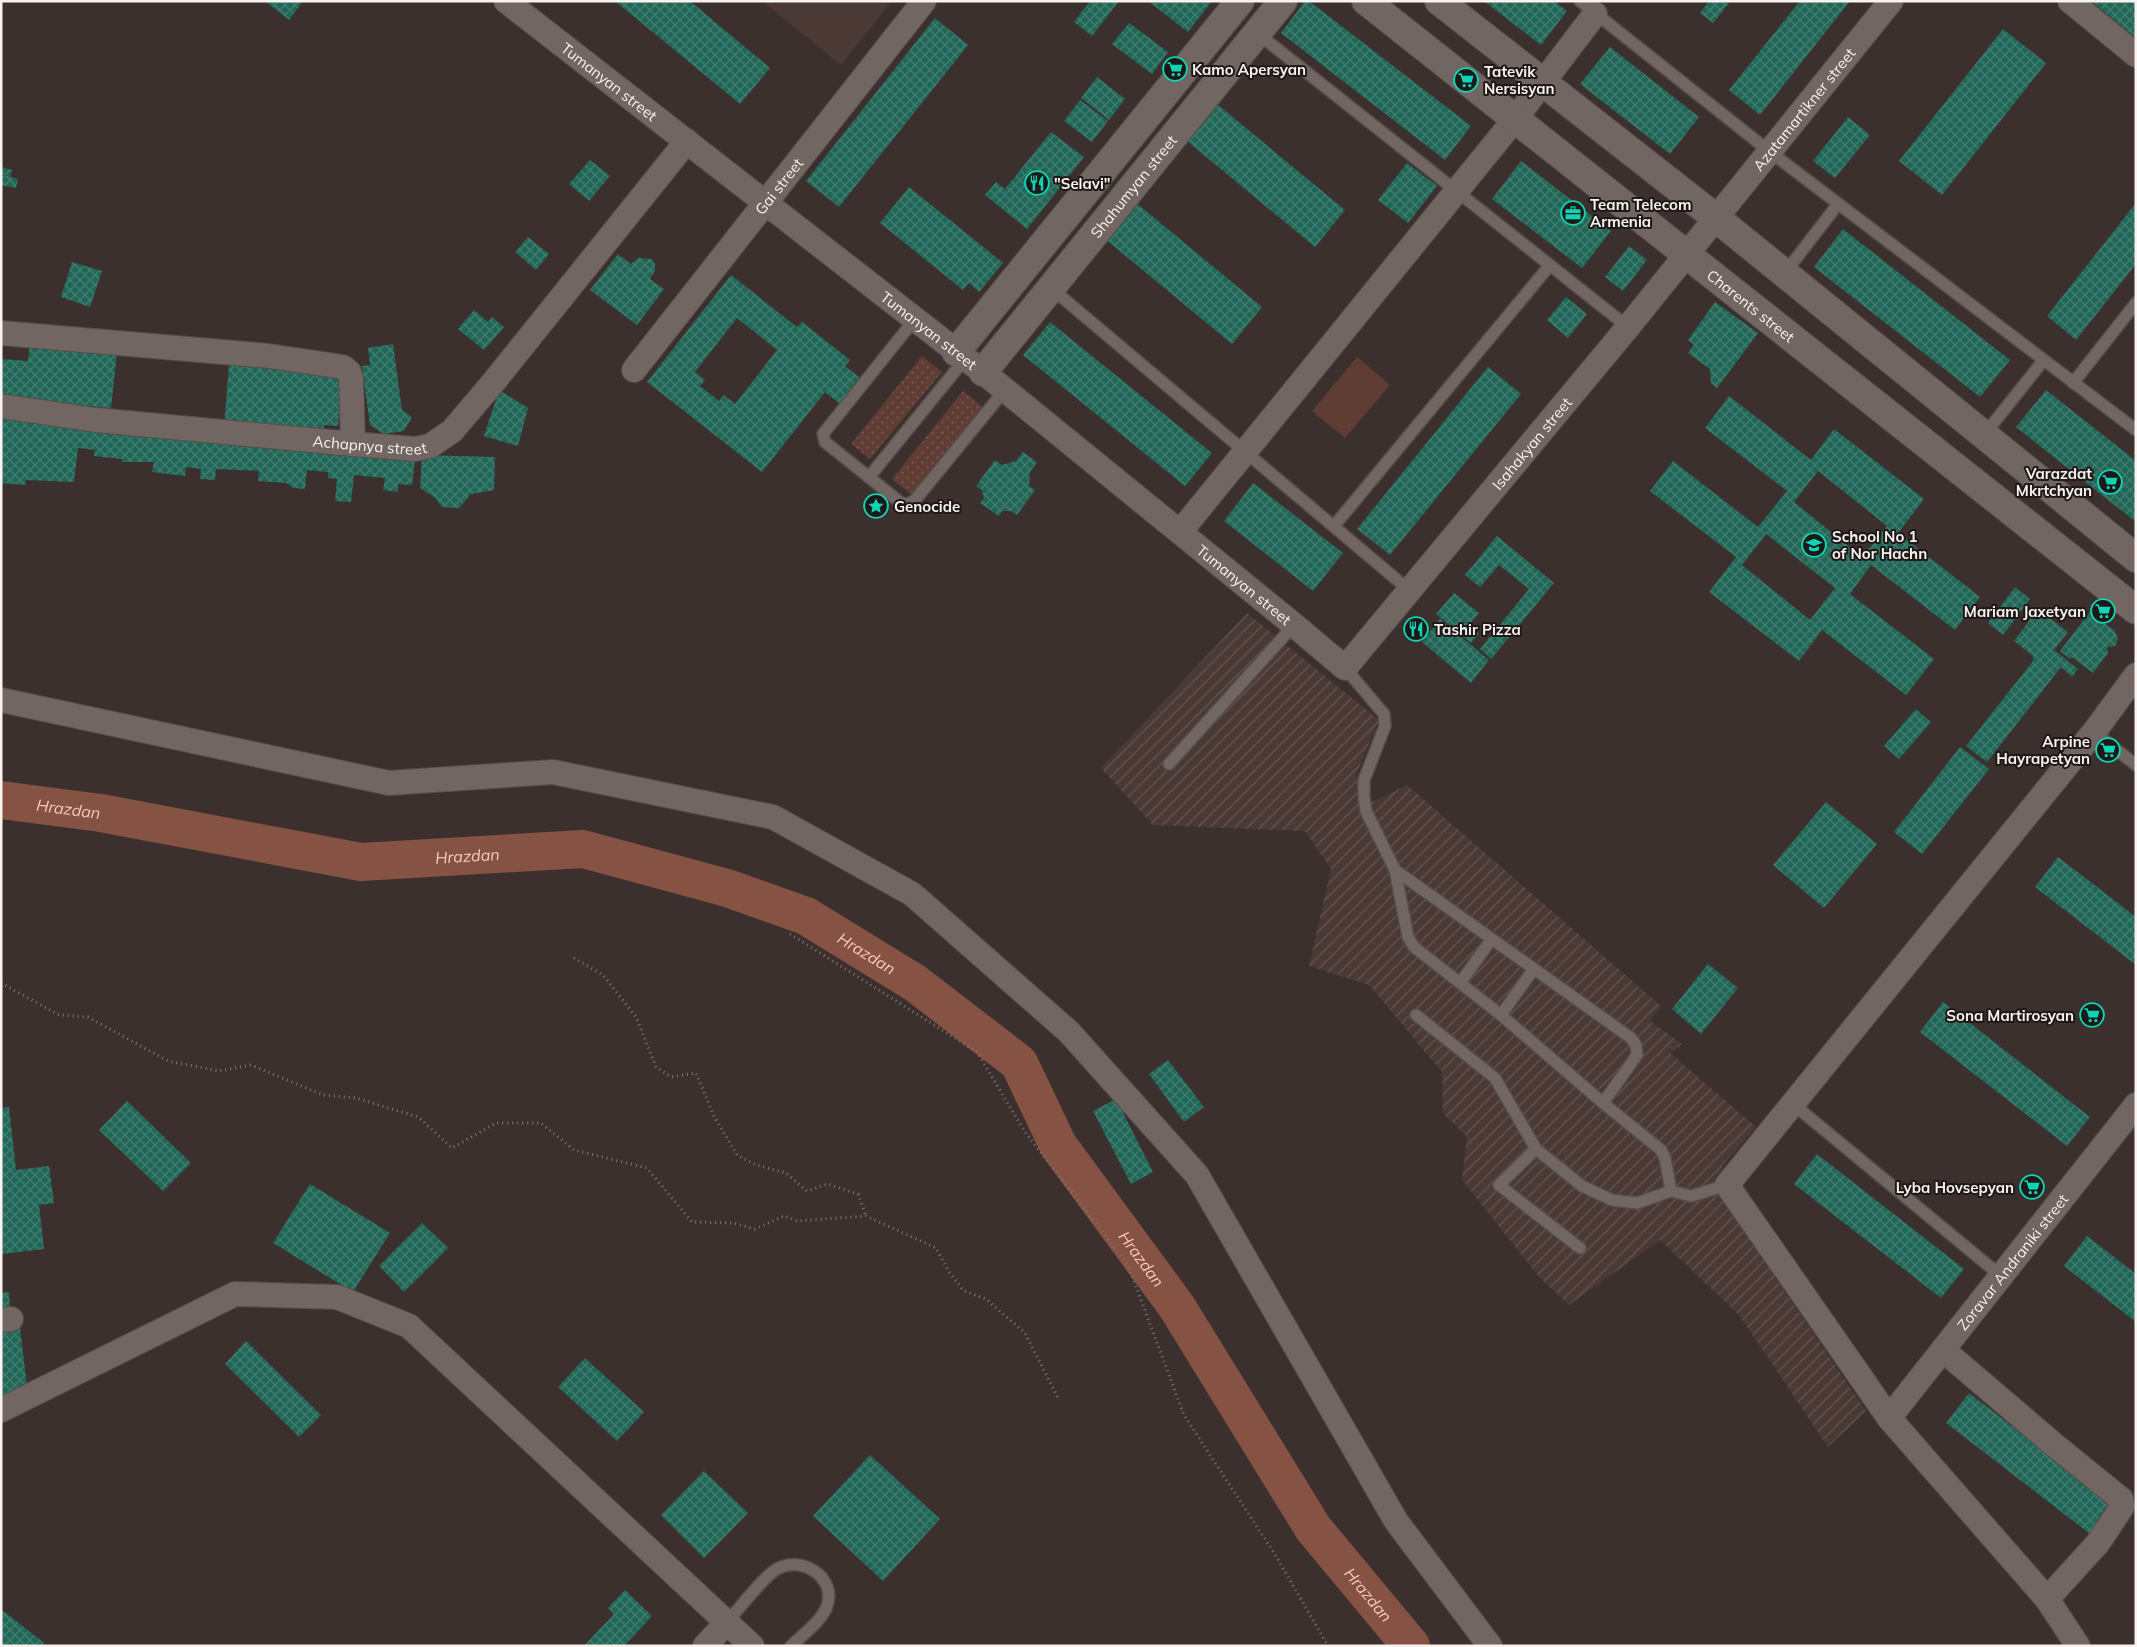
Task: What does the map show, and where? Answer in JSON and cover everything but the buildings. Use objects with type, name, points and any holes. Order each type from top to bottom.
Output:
[{"type":"street","name":"Tumanyan street","points":[[506,1],[687,140],[765,204],[968,361],[1345,668]]},
{"type":"street","name":"Gai street","points":[[634,370],[924,1]]},
{"type":"street","points":[[968,361],[1240,1]]},
{"type":"street","name":"Shahumyan street","points":[[968,361],[1051,288],[1283,1]]},
{"type":"street","name":"Charents street","points":[[1366,1],[2136,610]]},
{"type":"street","points":[[1439,1],[1716,218],[2136,558]]},
{"type":"street","name":"Azatamartikner street","points":[[1716,218],[1891,1]]},
{"type":"street","points":[[2070,1],[2136,55]]},
{"type":"street","points":[[1180,532],[1515,119],[1542,82],[1588,8]]},
{"type":"street","name":"Achapnya street","points":[[1,406],[96,420],[353,444],[415,449],[430,446],[447,435],[492,384],[687,140]]},
{"type":"street","name":"Isahakyan street","points":[[1345,668],[1716,218]]},
{"type":"street","points":[[1,333],[269,356],[343,367],[349,372],[351,378],[353,444]]},
{"type":"street","points":[[2078,1646],[2047,1599],[1888,1418],[1727,1185],[2094,732],[2136,675]]},
{"type":"street","points":[[1,700],[389,782],[553,772],[773,817],[912,894],[1069,1032],[1197,1174],[1396,1521],[1490,1646]]},
{"type":"street","name":"Zoravar Andraniki street","points":[[1888,1418],[2136,1105]]},
{"type":"street","points":[[1,1410],[235,1294],[338,1298],[410,1326],[752,1646]]},
{"type":"street","points":[[1943,1350],[2052,1443],[2121,1498],[2122,1507],[2098,1543],[2047,1599]]},
{"type":"street","points":[[705,1646],[727,1622]]},
{"type":"lane","points":[[1588,8],[1769,151],[2136,430]]},
{"type":"lane","points":[[1257,33],[1628,327]]},
{"type":"lane","points":[[1784,274],[1838,204]]},
{"type":"lane","points":[[1334,526],[1550,265]]},
{"type":"lane","points":[[1051,288],[1409,590]]},
{"type":"lane","points":[[2073,383],[2136,303]]},
{"type":"lane","points":[[915,319],[823,434],[825,442],[902,503],[908,504],[915,500],[1004,391]]},
{"type":"lane","points":[[1984,434],[2043,360]]},
{"type":"lane","points":[[869,477],[968,361]]},
{"type":"lane","points":[[1170,764],[1294,625]]},
{"type":"lane","points":[[1345,668],[1384,714],[1385,726],[1364,780],[1364,797],[1366,810],[1395,870],[1408,937],[1414,948],[1501,1015],[1661,1150],[1665,1158],[1671,1192]]},
{"type":"lane","points":[[2094,732],[2136,764]]},
{"type":"lane","points":[[1395,870],[1631,1038],[1636,1045],[1637,1055],[1603,1103]]},
{"type":"lane","points":[[1460,983],[1491,940]]},
{"type":"lane","points":[[1501,1015],[1533,970]]},
{"type":"lane","points":[[1416,1015],[1495,1078],[1536,1149],[1582,1186],[1612,1200],[1637,1204],[1671,1192],[1690,1196],[1727,1185]]},
{"type":"lane","points":[[1793,1104],[2000,1276]]},
{"type":"lane","points":[[1536,1149],[1499,1185],[1580,1248]]},
{"type":"lane","points":[[727,1622],[775,1570],[794,1564],[805,1566],[815,1571],[823,1580],[828,1591],[828,1599],[823,1614],[791,1646]]},
{"type":"path","points":[[790,934],[977,1052],[1025,1132],[1128,1265],[1184,1415],[1276,1556],[1328,1646]]},
{"type":"path","points":[[574,958],[603,975],[636,1017],[656,1067],[671,1077],[696,1073],[714,1116],[737,1155],[756,1165],[786,1173],[807,1191],[828,1184],[858,1194],[866,1216]]},
{"type":"path","points":[[1,983],[59,1015],[88,1017],[168,1061],[219,1072],[251,1065],[323,1095],[356,1098],[418,1117],[452,1148],[496,1123],[541,1123],[574,1150],[647,1168],[692,1222],[733,1223],[755,1229],[784,1216],[797,1221],[866,1216],[936,1248],[949,1272],[964,1290],[986,1299],[1025,1333],[1059,1400]]},
{"type":"shaded area","points":[[762,1],[892,1],[841,65]]},
{"type":"shaded area","points":[[922,356],[942,372],[870,459],[851,444]]},
{"type":"shaded area","points":[[1357,357],[1390,385],[1345,438],[1312,411]]},
{"type":"shaded area","points":[[963,391],[983,407],[912,495],[892,479]]},
{"type":"shaded area","points":[[1247,613],[1379,720],[1356,775],[1362,807],[1407,785],[1661,1006],[1650,1021],[1682,1044],[1670,1053],[1756,1127],[1722,1166],[1727,1206],[1866,1411],[1828,1447],[1739,1315],[1660,1240],[1569,1305],[1540,1278],[1462,1180],[1467,1137],[1443,1113],[1442,1072],[1369,985],[1309,966],[1331,869],[1305,831],[1153,825],[1101,768]]},
{"type":"waterway","name":"Hrazdan","points":[[1,800],[101,813],[361,862],[583,849],[727,888],[806,916],[915,983],[1019,1063],[1058,1145],[1177,1307],[1313,1528],[1411,1646]]},
{"type":"place","name":"Kamo Apersyan","points":[[1175,69]]},
{"type":"place","name":"Tatevik Nersisyan","points":[[1466,80]]},
{"type":"place","name":"\"Selavi\"","points":[[1037,183]]},
{"type":"place","name":"Team Telecom Armenia","points":[[1573,213]]},
{"type":"place","name":"Varazdat Mkrtchyan","points":[[2110,482]]},
{"type":"place","name":"Genocide","points":[[876,506]]},
{"type":"place","name":"School No 1 of Nor Hachn","points":[[1814,545]]},
{"type":"place","name":"Mariam Jaxetyan","points":[[2103,611]]},
{"type":"place","name":"Tashir Pizza","points":[[1416,629]]},
{"type":"place","name":"Arpine Hayrapetyan","points":[[2108,750]]},
{"type":"place","name":"Sona Martirosyan","points":[[2092,1015]]},
{"type":"place","name":"Lyba Hovsepyan","points":[[2032,1187]]}]
